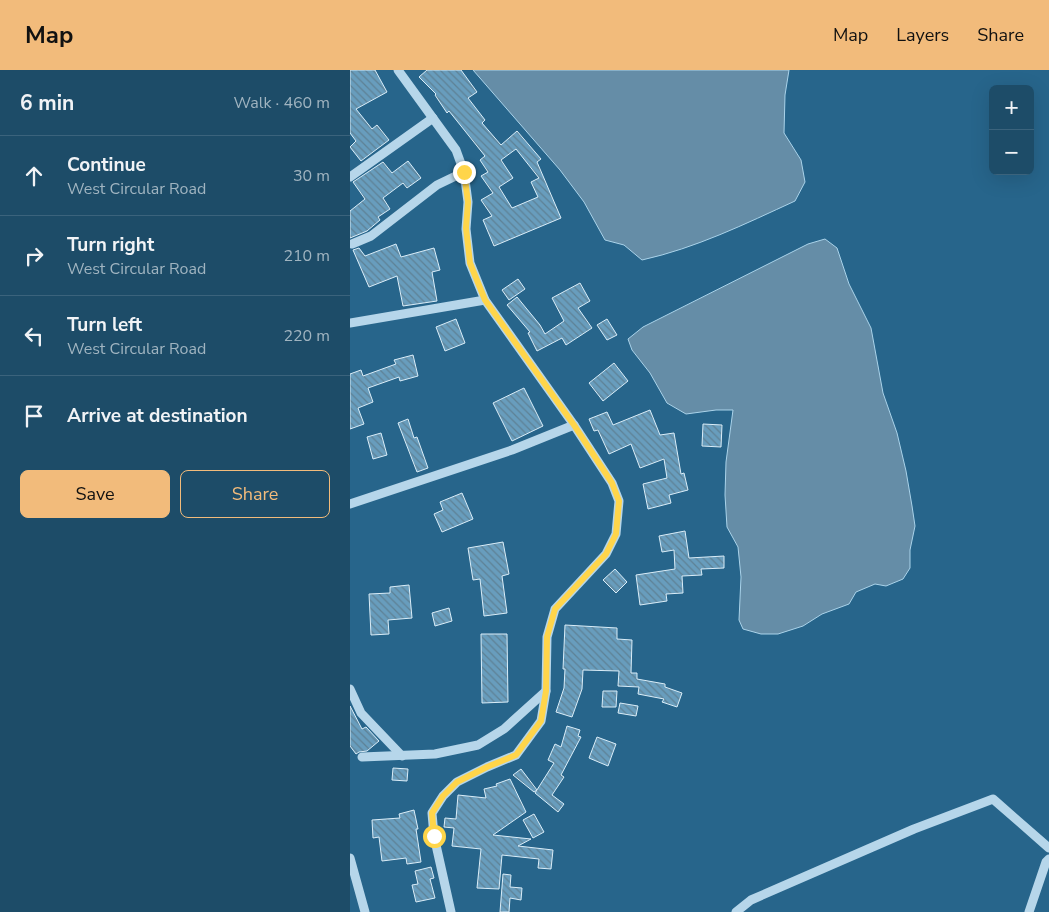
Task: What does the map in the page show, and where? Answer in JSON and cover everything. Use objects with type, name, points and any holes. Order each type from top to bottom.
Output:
[{"type":"street","points":[[398,70],[456,150],[464,172],[468,202],[466,228],[470,263],[485,300],[574,425],[612,483],[619,501],[616,534],[606,554],[555,609],[547,637],[546,691],[541,721],[516,755],[457,782],[443,796],[432,813],[434,836],[451,912]]},
{"type":"street","points":[[350,176],[433,118]]},
{"type":"street","points":[[352,244],[371,236],[437,185],[464,172]]},
{"type":"street","points":[[350,323],[485,300]]},
{"type":"street","points":[[350,504],[512,450],[574,425]]},
{"type":"street","points":[[350,689],[361,713],[402,756]]},
{"type":"street","points":[[362,757],[435,754],[478,745],[504,729],[546,691]]},
{"type":"street","points":[[736,912],[751,900],[914,829],[993,799],[1049,848]]},
{"type":"street","points":[[350,858],[365,912]]},
{"type":"street","points":[[1029,912],[1049,858]]},
{"type":"water","points":[[473,70],[789,70],[785,95],[784,133],[801,160],[805,182],[795,201],[701,242],[642,260],[624,245],[605,240],[584,202],[560,170]]},
{"type":"water","points":[[825,239],[837,248],[849,284],[871,328],[883,393],[897,433],[912,506],[915,526],[910,550],[910,568],[903,579],[886,586],[875,584],[856,592],[849,604],[822,614],[803,626],[778,634],[761,634],[743,629],[739,620],[741,577],[738,547],[727,527],[725,495],[726,462],[733,410],[686,414],[667,403],[650,373],[632,350],[628,339],[643,327],[808,244]]},
{"type":"building","points":[[350,70],[375,70],[387,92],[356,109],[372,129],[377,125],[389,140],[361,161],[350,147],[356,141],[350,133]]},
{"type":"building","points":[[427,70],[461,70],[477,92],[468,98],[485,120],[482,123],[501,145],[517,131],[541,159],[537,162],[561,218],[494,246],[483,220],[492,216],[481,200],[493,193],[481,176],[488,172],[480,160],[485,156],[449,111],[447,113],[436,94],[419,77]],"holes":[[[516,149],[539,178],[531,182],[538,197],[512,208],[499,187],[513,178],[501,160]]]},
{"type":"building","points":[[408,161],[421,178],[407,188],[403,183],[383,198],[390,209],[378,217],[380,220],[367,231],[350,238],[350,211],[365,199],[353,182],[383,162],[392,173]]},
{"type":"building","points":[[396,244],[401,257],[434,248],[440,270],[432,272],[437,301],[403,306],[397,276],[369,287],[353,250],[359,248],[365,256]]},
{"type":"building","points":[[518,279],[525,289],[509,300],[502,290]]},
{"type":"building","points":[[580,283],[590,301],[578,308],[592,328],[566,345],[562,338],[537,351],[528,333],[530,332],[507,305],[517,297],[545,334],[564,321],[552,298]]},
{"type":"building","points":[[456,319],[465,343],[445,351],[436,327]]},
{"type":"building","points":[[607,319],[617,335],[607,340],[597,325]]},
{"type":"building","points":[[413,355],[418,376],[400,381],[399,377],[368,388],[373,402],[358,408],[364,424],[350,429],[350,374],[361,370],[363,376],[396,364],[394,360]]},
{"type":"building","points":[[614,363],[628,381],[603,401],[589,383]]},
{"type":"building","points":[[524,388],[543,426],[512,441],[493,403]]},
{"type":"building","points":[[650,410],[660,435],[674,433],[681,474],[684,473],[688,490],[669,495],[671,503],[648,509],[643,484],[667,478],[664,459],[640,468],[631,444],[609,454],[598,430],[594,431],[589,419],[607,412],[613,425]]},
{"type":"building","points":[[408,419],[414,438],[417,437],[428,468],[417,472],[398,423]]},
{"type":"building","points":[[703,424],[722,425],[721,447],[702,446]]},
{"type":"building","points":[[381,433],[387,455],[373,459],[367,437]]},
{"type":"building","points":[[462,493],[473,519],[442,532],[434,514],[443,510],[440,502]]},
{"type":"building","points":[[685,531],[689,558],[724,556],[724,568],[701,569],[702,575],[682,576],[683,593],[666,594],[667,601],[640,605],[636,575],[675,569],[674,550],[662,552],[659,536]]},
{"type":"building","points":[[503,542],[509,574],[502,576],[507,613],[484,616],[480,579],[473,580],[468,548]]},
{"type":"building","points":[[615,569],[627,582],[616,593],[603,580]]},
{"type":"building","points":[[409,585],[412,618],[388,620],[389,634],[371,635],[369,594],[390,593],[390,587]]},
{"type":"building","points":[[449,608],[452,621],[435,626],[432,613]]},
{"type":"building","points":[[565,625],[617,628],[617,639],[632,640],[631,673],[637,673],[637,679],[665,684],[665,687],[682,693],[677,707],[662,702],[664,699],[638,694],[639,687],[618,686],[619,671],[583,670],[582,689],[572,717],[556,712],[564,688]]},
{"type":"building","points":[[481,634],[507,634],[508,702],[482,703]]},
{"type":"building","points":[[603,691],[617,691],[616,707],[602,707]]},
{"type":"building","points":[[620,703],[638,706],[636,716],[618,713]]},
{"type":"building","points":[[350,706],[362,729],[366,727],[379,741],[367,751],[356,754],[350,746]]},
{"type":"building","points":[[567,726],[580,730],[578,736],[581,737],[561,775],[564,777],[552,795],[564,804],[558,812],[535,793],[554,763],[548,760],[555,744],[561,747]]},
{"type":"building","points":[[597,737],[616,744],[608,766],[589,758]]},
{"type":"building","points":[[393,768],[408,769],[407,781],[392,780]]},
{"type":"building","points":[[521,769],[537,790],[534,792],[513,775]]},
{"type":"building","points":[[510,779],[526,812],[493,835],[531,839],[518,846],[553,850],[551,869],[538,868],[539,859],[502,855],[499,889],[477,888],[481,849],[452,846],[454,828],[444,827],[445,818],[456,819],[458,795],[486,798],[484,789],[497,786],[496,784]]},
{"type":"building","points":[[414,810],[421,862],[407,864],[406,858],[382,861],[379,837],[373,838],[372,820],[400,818],[399,814]]},
{"type":"building","points":[[534,814],[544,832],[533,838],[523,820]]},
{"type":"building","points":[[431,867],[434,878],[430,879],[435,898],[416,902],[412,885],[418,884],[415,871]]},
{"type":"building","points":[[503,874],[511,875],[510,887],[522,888],[521,900],[510,898],[509,912],[500,912]]},
{"type":"route","points":[[434,836],[432,813],[443,796],[457,782],[516,755],[541,721],[546,691],[547,637],[555,609],[606,554],[616,534],[619,501],[612,483],[574,425],[485,300],[470,263],[466,228],[468,202],[464,172]]}]
